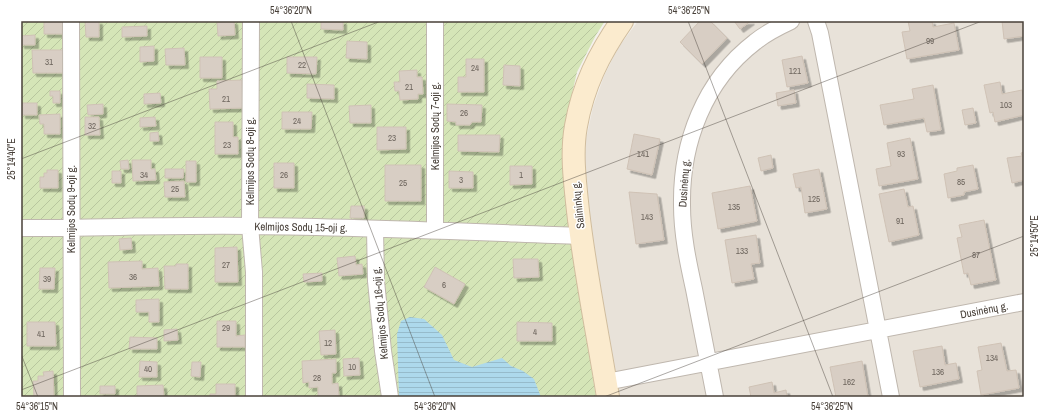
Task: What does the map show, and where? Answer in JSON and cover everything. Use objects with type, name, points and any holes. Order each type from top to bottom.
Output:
[{"type":"main road","name":"Salininkų g.","points":[[607,390],[581,236],[575,180],[574,149],[581,101],[591,72],[622,21]]},
{"type":"street","name":"Kelmijos Sodų 9-oji g.","points":[[71,21],[72,397]]},
{"type":"street","name":"Kelmijos Sodų 8-oji g.","points":[[251,21],[250,226],[254,272],[254,397]]},
{"type":"street","name":"Kelmijos Sodų 7-oji g.","points":[[435,21],[435,230]]},
{"type":"street","name":"Dusinėnų g.","points":[[715,397],[685,243],[682,205],[684,161],[695,122],[710,91],[731,64],[754,42],[791,21]]},
{"type":"street","points":[[816,21],[891,397]]},
{"type":"street","name":"Kelmijos Sodų 15-oji g.","points":[[21,228],[250,226],[435,230],[581,236]]},
{"type":"street","name":"Kelmijos Sodų 16-oji g.","points":[[375,229],[376,281],[383,351],[390,397]]},
{"type":"street","name":"Dusinėnų g.","points":[[607,390],[708,363],[1024,302]]},
{"type":"shaded area","points":[[638,21],[1024,21],[1024,397],[618,397],[586,196],[584,165],[586,139],[593,107],[604,76],[618,48]]},
{"type":"green space","points":[[21,21],[605,21],[577,72],[567,116],[562,161],[568,221],[596,397],[21,397]]},
{"type":"water","points":[[410,317],[424,319],[442,335],[454,360],[472,367],[502,358],[511,366],[523,371],[534,379],[541,397],[399,397],[397,334],[401,321]]},
{"type":"building","points":[[44,21],[66,21],[66,34],[44,34]]},
{"type":"building","points":[[85,21],[99,21],[99,37],[86,37]]},
{"type":"building","points":[[234,21],[235,35],[218,36],[217,22]]},
{"type":"building","points":[[321,21],[343,21],[343,30],[321,29]]},
{"type":"building","points":[[700,21],[710,21],[727,38],[702,64],[680,42]]},
{"type":"building","points":[[734,21],[751,21],[740,29]]},
{"type":"building","points":[[908,21],[932,21],[933,27],[954,23],[959,50],[907,59],[902,32],[910,31]]},
{"type":"building","points":[[1002,21],[1024,21],[1024,36],[1004,39]]},
{"type":"building","points":[[147,26],[147,36],[122,37],[122,27]]},
{"type":"building","points":[[35,35],[35,45],[21,45],[21,36]]},
{"type":"building","points":[[347,41],[367,42],[367,59],[346,58]]},
{"type":"building","points":[[154,46],[154,61],[140,62],[140,47]]},
{"type":"building","points":[[184,48],[185,65],[166,65],[165,49]]},
{"type":"building","points":[[32,50],[65,50],[65,73],[33,73]]},
{"type":"building","points":[[802,56],[808,83],[787,87],[782,60]]},
{"type":"building","points":[[200,57],[222,57],[222,78],[200,78]]},
{"type":"building","points":[[287,57],[317,57],[316,74],[287,73]]},
{"type":"building","points":[[466,59],[484,59],[484,92],[458,92],[458,77],[466,77]]},
{"type":"building","points":[[504,65],[520,66],[520,86],[503,85]]},
{"type":"building","points":[[417,70],[417,77],[422,77],[423,94],[418,94],[418,99],[400,100],[399,91],[395,91],[394,82],[400,82],[399,71]]},
{"type":"building","points":[[242,80],[243,108],[210,109],[209,89],[217,89],[217,81]]},
{"type":"building","points":[[1000,82],[1002,94],[1022,90],[1024,98],[1024,115],[995,122],[993,112],[990,113],[984,85]]},
{"type":"building","points":[[307,84],[334,85],[334,99],[307,98]]},
{"type":"building","points":[[933,85],[941,130],[927,132],[924,118],[884,125],[880,105],[914,99],[912,89]]},
{"type":"building","points":[[794,90],[796,103],[778,106],[776,93]]},
{"type":"building","points":[[50,91],[60,91],[60,103],[53,103],[53,96],[50,96]]},
{"type":"building","points":[[160,93],[161,103],[144,104],[144,94]]},
{"type":"building","points":[[22,103],[37,103],[37,115],[22,115]]},
{"type":"building","points":[[103,104],[103,114],[88,115],[87,105]]},
{"type":"building","points":[[447,104],[482,105],[481,122],[472,122],[470,125],[456,125],[456,122],[447,121]]},
{"type":"building","points":[[371,105],[371,123],[350,123],[349,106]]},
{"type":"building","points":[[973,108],[976,123],[965,125],[962,110]]},
{"type":"building","points":[[282,112],[312,112],[311,129],[282,129]]},
{"type":"building","points":[[60,114],[60,134],[44,134],[44,124],[40,124],[39,115]]},
{"type":"building","points":[[85,117],[99,117],[100,135],[85,135]]},
{"type":"building","points":[[155,117],[156,126],[140,127],[140,118]]},
{"type":"building","points":[[215,122],[233,122],[233,137],[238,137],[238,154],[215,154]]},
{"type":"building","points":[[377,127],[406,127],[406,149],[377,150]]},
{"type":"building","points":[[158,132],[159,141],[150,141],[150,133]]},
{"type":"building","points":[[634,134],[660,139],[652,175],[627,169]]},
{"type":"building","points":[[458,135],[500,135],[499,152],[458,151]]},
{"type":"building","points":[[910,138],[918,179],[879,186],[876,169],[891,166],[887,143]]},
{"type":"building","points":[[1024,152],[1024,180],[1012,183],[1007,158],[1022,156],[1021,153]]},
{"type":"building","points":[[771,155],[773,168],[761,171],[758,158]]},
{"type":"building","points":[[128,160],[129,169],[121,169],[120,161]]},
{"type":"building","points":[[132,160],[151,160],[151,169],[155,169],[156,180],[133,181]]},
{"type":"building","points":[[186,161],[196,161],[196,182],[186,182]]},
{"type":"building","points":[[274,163],[294,163],[294,188],[274,188]]},
{"type":"building","points":[[385,165],[421,165],[421,201],[385,201]]},
{"type":"building","points":[[973,165],[978,189],[964,192],[964,195],[948,198],[944,174],[957,171],[957,168]]},
{"type":"building","points":[[510,166],[532,166],[532,184],[510,185]]},
{"type":"building","points":[[165,169],[184,169],[183,178],[165,178]]},
{"type":"building","points":[[819,169],[827,209],[805,213],[801,187],[796,188],[793,174]]},
{"type":"building","points":[[47,170],[58,170],[58,188],[40,188],[40,177],[44,177],[44,173],[47,173]]},
{"type":"building","points":[[112,171],[121,171],[121,183],[112,183]]},
{"type":"building","points":[[449,171],[473,172],[473,188],[449,188]]},
{"type":"building","points":[[184,181],[185,197],[165,197],[164,182]]},
{"type":"building","points":[[750,186],[757,221],[718,229],[712,193]]},
{"type":"building","points":[[904,189],[908,207],[913,206],[919,235],[889,242],[879,194]]},
{"type":"building","points":[[629,192],[657,194],[664,240],[636,244]]},
{"type":"building","points":[[351,206],[364,206],[364,218],[350,218]]},
{"type":"building","points":[[984,220],[996,280],[971,285],[968,273],[964,274],[957,238],[962,237],[959,225]]},
{"type":"building","points":[[756,235],[760,263],[751,264],[754,279],[732,283],[725,240]]},
{"type":"building","points":[[131,238],[132,249],[120,250],[119,239]]},
{"type":"building","points":[[237,247],[238,282],[215,282],[215,248]]},
{"type":"building","points":[[355,256],[356,265],[362,264],[363,274],[339,276],[337,258]]},
{"type":"building","points":[[513,259],[538,259],[539,277],[514,278]]},
{"type":"building","points":[[142,261],[142,269],[158,268],[159,286],[109,288],[108,262]]},
{"type":"building","points":[[176,264],[188,264],[188,289],[165,289],[164,266],[176,266]]},
{"type":"building","points":[[435,267],[465,284],[454,304],[424,287]]},
{"type":"building","points":[[40,268],[55,268],[54,289],[39,289]]},
{"type":"building","points":[[322,273],[322,281],[304,282],[303,274]]},
{"type":"building","points":[[159,299],[159,322],[149,322],[149,312],[136,312],[136,300]]},
{"type":"building","points":[[217,321],[236,321],[236,336],[245,335],[245,347],[217,347]]},
{"type":"building","points":[[27,322],[55,322],[56,346],[27,346]]},
{"type":"building","points":[[517,322],[552,323],[552,341],[517,341]]},
{"type":"building","points":[[177,329],[178,340],[164,341],[164,330]]},
{"type":"building","points":[[335,330],[336,354],[321,355],[319,331]]},
{"type":"building","points":[[130,337],[157,338],[157,349],[129,349]]},
{"type":"building","points":[[1001,343],[1007,371],[1016,370],[1019,388],[981,395],[977,371],[982,370],[978,347]]},
{"type":"building","points":[[942,346],[945,365],[956,363],[959,379],[920,387],[913,351]]},
{"type":"building","points":[[359,358],[360,375],[344,376],[343,359]]},
{"type":"building","points":[[336,359],[336,373],[332,373],[332,384],[338,383],[339,397],[318,397],[318,387],[309,388],[309,382],[303,383],[302,361]]},
{"type":"building","points":[[140,361],[157,362],[157,377],[139,377]]},
{"type":"building","points":[[862,361],[868,397],[836,397],[830,367]]},
{"type":"building","points":[[192,362],[201,362],[200,377],[191,376]]},
{"type":"building","points":[[53,371],[54,397],[34,397],[33,381],[38,381],[38,376],[44,376],[43,372]]},
{"type":"building","points":[[772,382],[774,393],[786,390],[787,397],[751,397],[749,387]]},
{"type":"building","points":[[216,384],[235,384],[235,397],[210,397],[210,394],[216,394]]},
{"type":"building","points":[[163,385],[164,397],[137,397],[137,386]]},
{"type":"building","points":[[100,386],[115,386],[115,394],[100,394]]}]
